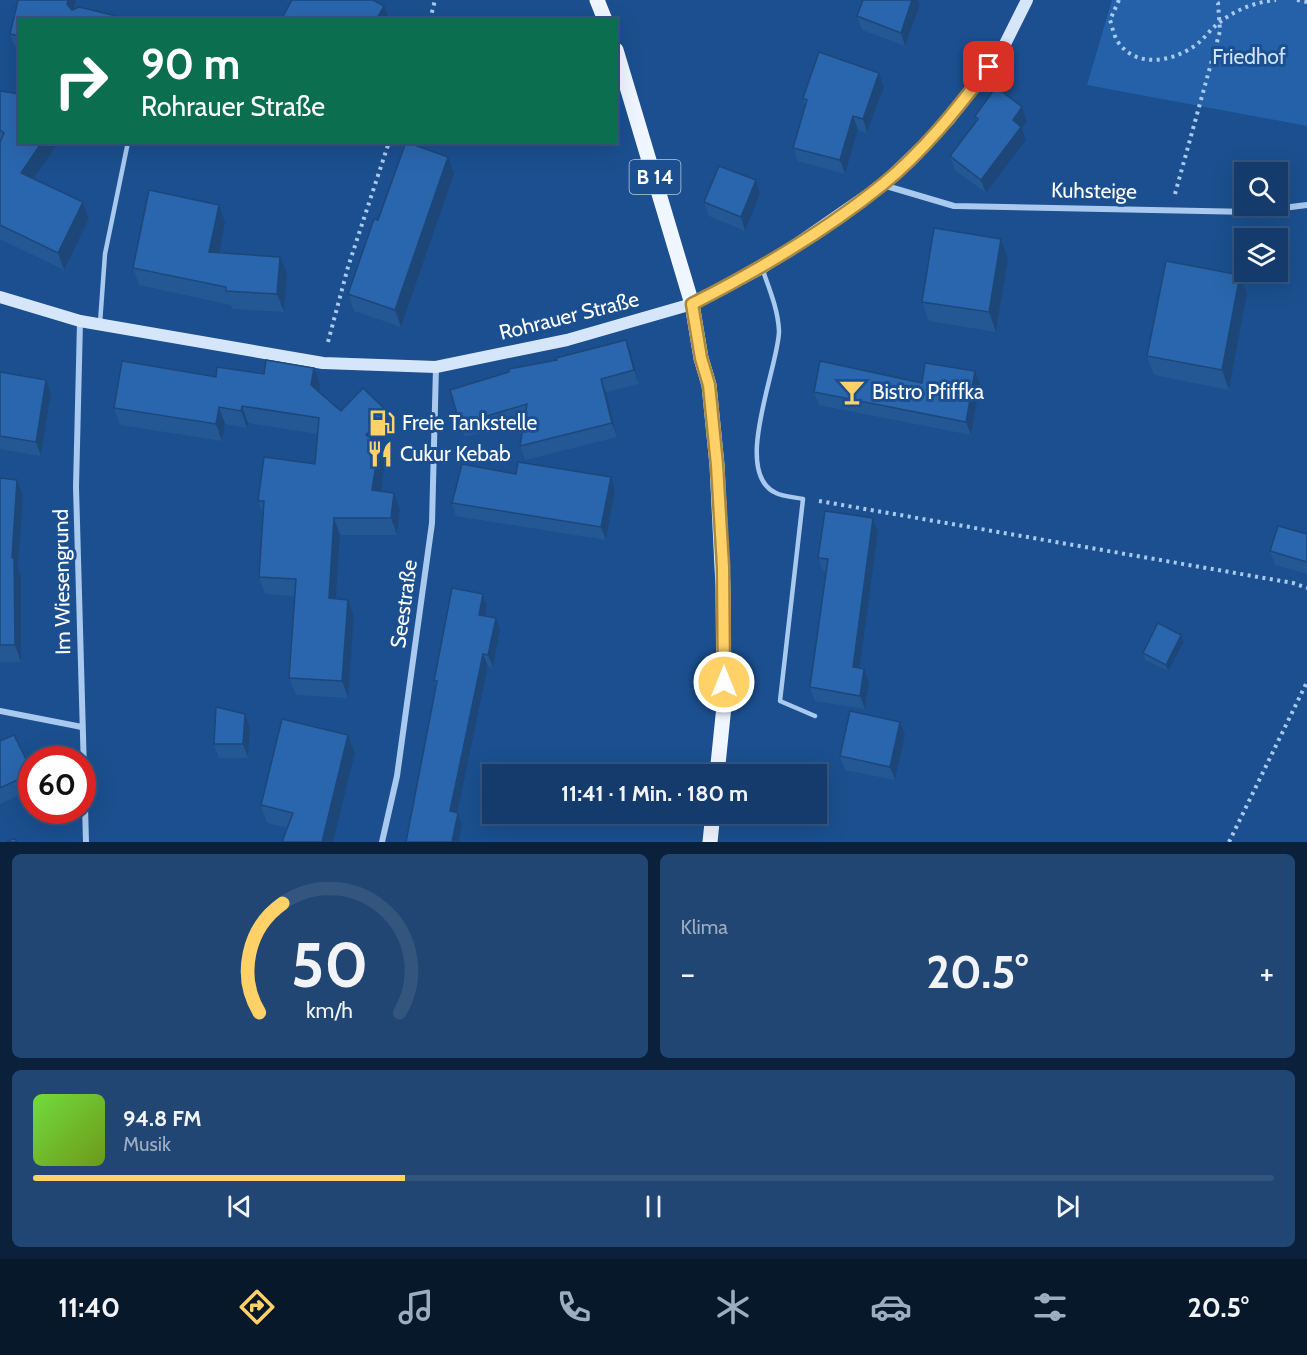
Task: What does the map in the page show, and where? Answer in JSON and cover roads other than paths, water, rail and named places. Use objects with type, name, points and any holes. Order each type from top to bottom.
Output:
[{"type":"main road","points":[[597,0],[604,18]]},
{"type":"main road","name":"B 14","points":[[618,57],[692,304],[701,358],[709,385],[722,527],[724,706],[718,764]]},
{"type":"main road","points":[[710,842],[712,824]]},
{"type":"street","name":"Rohrauer Straße","points":[[0,297],[80,321],[323,363],[436,368],[567,340],[692,304],[762,268],[882,185],[949,120],[1002,50],[1027,0]]},
{"type":"street","name":"Kuhsteige","points":[[882,185],[954,206],[1251,212],[1307,206]]},
{"type":"street","name":"Im Wiesengrund","points":[[80,321],[76,487],[86,842]]},
{"type":"street","name":"Seestraße","points":[[382,842],[397,776],[432,523],[436,368]]},
{"type":"street","points":[[0,711],[82,727]]},
{"type":"lane","points":[[100,324],[105,254],[128,144]]},
{"type":"lane","points":[[762,268],[774,301],[779,332],[756,446],[760,476],[774,493],[803,499],[780,701],[815,716]]},
{"type":"place","name":"Bistro Pfiffka","points":[[852,392]]},
{"type":"place","name":"Freie Tankstelle","points":[[382,423]]},
{"type":"place","name":"Cukur Kebab","points":[[380,454]]},
{"type":"park label","name":"Friedhof","points":[[1249,57]]}]
